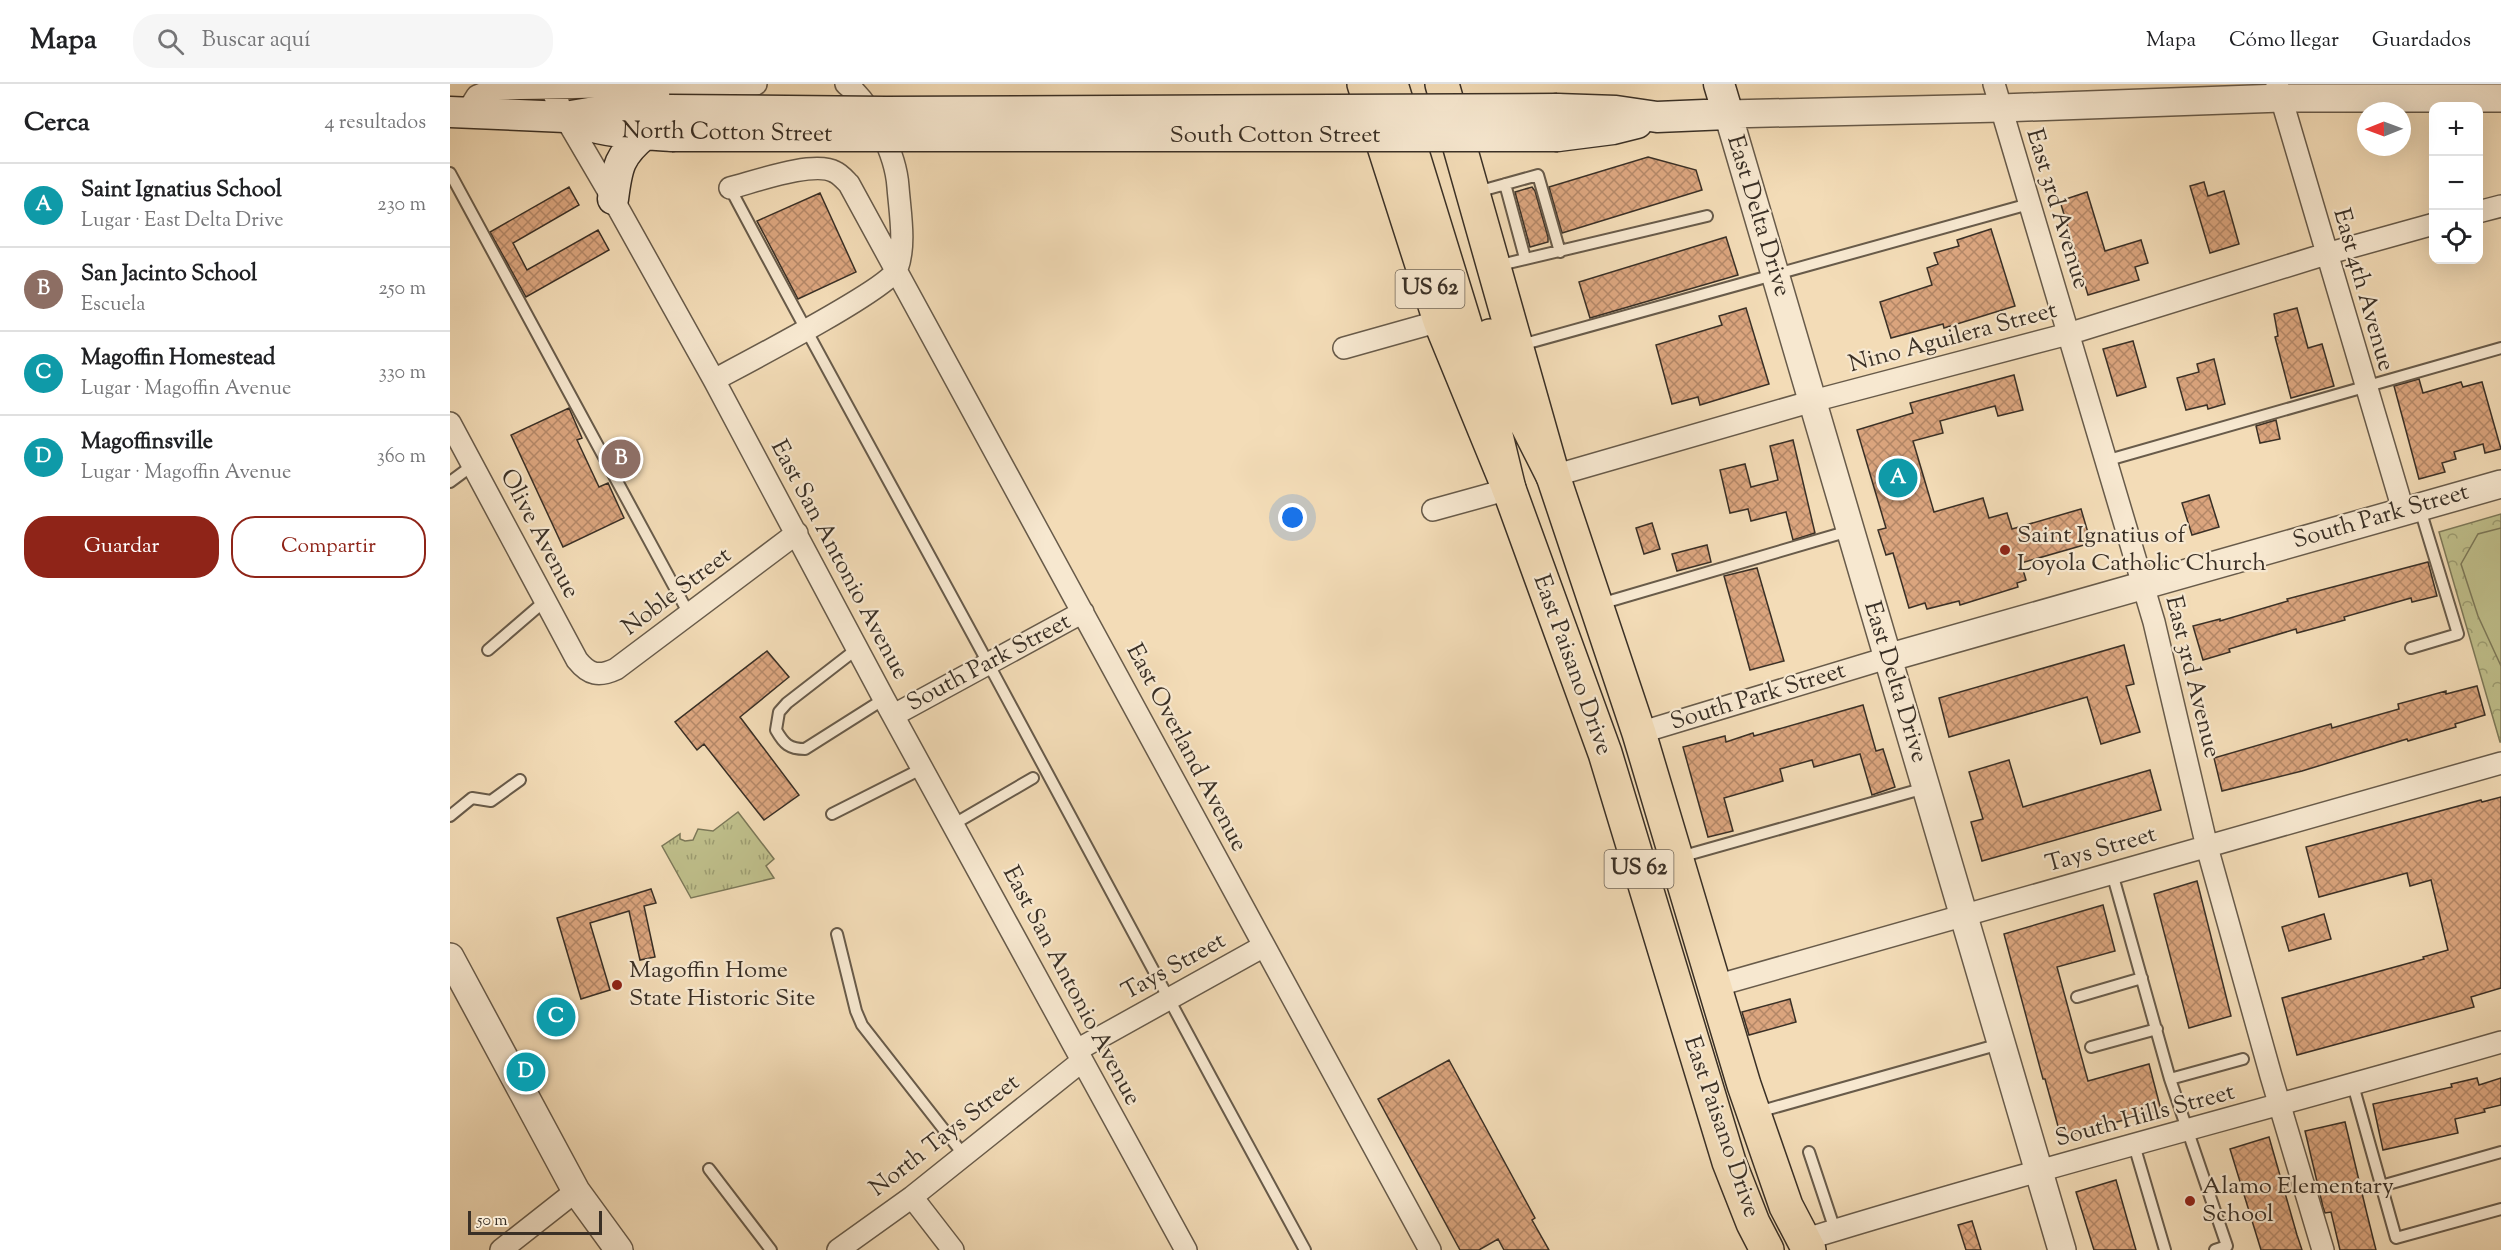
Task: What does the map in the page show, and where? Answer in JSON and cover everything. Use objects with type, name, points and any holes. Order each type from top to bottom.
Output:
[{"type":"main road","name":"East Paisano Drive","points":[[1364,84],[1440,321],[1509,489],[1605,753],[1729,1162],[1753,1223],[1767,1250]]},
{"type":"main road","points":[[1391,84],[1484,386],[1509,489]]},
{"type":"main road","points":[[1410,84],[1497,358],[1512,395],[1553,476]]},
{"type":"main road","name":"East Paisano Drive","points":[[1442,84],[1490,188],[1510,262],[1517,346],[1553,476],[1639,733],[1753,1114],[1786,1206],[1806,1245]]},
{"type":"main road","points":[[1719,84],[1728,114]]},
{"type":"main road","name":"North Cotton Street","points":[[458,112],[566,117],[596,112],[662,126],[888,123]]},
{"type":"main road","name":"South Cotton Street","points":[[888,123],[1557,122],[1613,129],[1657,117],[1728,114]]},
{"type":"main road","points":[[614,199],[617,170],[623,156],[629,147],[662,126]]},
{"type":"street","name":"North Cotton Street","points":[[458,112],[477,96],[495,89],[550,86],[756,84]]},
{"type":"street","points":[[714,380],[805,331],[883,284],[896,271],[901,249],[897,172],[892,154],[876,122],[846,84]]},
{"type":"street","name":"East San Antonio Avenue","points":[[550,86],[714,380],[889,707],[1186,1250]]},
{"type":"street","name":"South Cotton Street","points":[[1728,114],[1997,96],[2279,91],[2501,98]]},
{"type":"street","name":"East 4th Avenue","points":[[2279,91],[2365,387],[2411,508]]},
{"type":"street","name":"East 3rd Avenue","points":[[1997,96],[2143,585],[2207,847],[2323,1250]]},
{"type":"street","name":"East Delta Drive","points":[[1728,114],[2062,1250]]},
{"type":"street","name":"East Overland Avenue","points":[[730,188],[807,169],[821,168],[835,171],[849,184],[1430,1250]]},
{"type":"street","points":[[2483,211],[2501,206]]},
{"type":"street","name":"Nino Aguilera Street","points":[[1553,476],[1813,401],[2068,334],[2326,254],[2429,225]]},
{"type":"street","points":[[1344,348],[1440,321]]},
{"type":"street","name":"Olive Avenue","points":[[450,423],[577,660],[584,669]]},
{"type":"street","name":"South Park Street","points":[[1639,733],[1887,658],[2501,484]]},
{"type":"street","points":[[1433,510],[1509,489]]},
{"type":"street","name":"Noble Street","points":[[584,669],[597,675],[616,669],[796,533]]},
{"type":"street","name":"South Park Street","points":[[889,707],[988,664],[1083,612]]},
{"type":"street","name":"Tays Street","points":[[1715,986],[2501,763]]},
{"type":"street","name":"Tays Street","points":[[1080,1055],[1168,999],[1264,946]]},
{"type":"street","points":[[450,957],[576,1191],[619,1250]]},
{"type":"street","name":"South Hills Street","points":[[1806,1245],[1835,1230],[2501,1042]]},
{"type":"street","name":"North Tays Street","points":[[838,1250],[912,1197],[1080,1055]]},
{"type":"street","points":[[501,1250],[576,1191]]},
{"type":"street","points":[[912,1197],[954,1250]]},
{"type":"lane","points":[[450,173],[689,614]]},
{"type":"lane","points":[[1490,188],[1538,175],[1538,193],[1547,223],[1560,252]]},
{"type":"lane","points":[[730,188],[805,331],[1305,1250]]},
{"type":"lane","points":[[1490,188],[1512,200],[1520,229],[1510,262],[1707,216]]},
{"type":"lane","points":[[1517,346],[2029,204]]},
{"type":"lane","points":[[2105,461],[2501,348]]},
{"type":"lane","points":[[450,482],[473,465]]},
{"type":"lane","points":[[2411,508],[2458,634],[2411,648]]},
{"type":"lane","points":[[1596,605],[1850,531]]},
{"type":"lane","points":[[488,650],[546,600]]},
{"type":"lane","points":[[858,648],[787,704],[779,712],[776,730],[783,742],[792,749],[805,749],[889,707]]},
{"type":"lane","points":[[832,814],[923,768]]},
{"type":"lane","points":[[954,824],[1033,778]]},
{"type":"lane","points":[[450,816],[471,798],[491,801],[520,780]]},
{"type":"lane","points":[[1677,858],[1926,788]]},
{"type":"lane","points":[[2112,873],[2170,1079],[2227,1246],[2214,1250]]},
{"type":"lane","points":[[837,934],[856,1011],[862,1025],[963,1154]]},
{"type":"lane","points":[[2077,997],[2142,978]]},
{"type":"lane","points":[[2091,1047],[2157,1029]]},
{"type":"lane","points":[[1753,1114],[2001,1044]]},
{"type":"lane","points":[[2170,1079],[2243,1059]]},
{"type":"lane","points":[[2353,1085],[2396,1238],[2501,1209]]},
{"type":"lane","points":[[2134,1145],[2165,1250]]},
{"type":"lane","points":[[1809,1152],[1835,1230]]},
{"type":"lane","points":[[2381,1186],[2501,1152]]},
{"type":"lane","points":[[709,1169],[771,1250]]},
{"type":"green space","points":[[2501,514],[2501,742],[2500,742],[2439,532]]},
{"type":"green space","points":[[2501,528],[2501,666],[2478,616],[2461,564],[2478,534]]},
{"type":"green space","points":[[738,812],[774,859],[766,866],[774,878],[691,898],[662,846],[680,834],[680,839],[693,840],[698,829],[713,831]]},
{"type":"building","points":[[1648,157],[1696,170],[1702,190],[1562,233],[1549,187]]},
{"type":"building","points":[[2204,182],[2208,196],[2224,191],[2239,244],[2210,253],[2190,186]]},
{"type":"building","points":[[569,187],[579,205],[513,243],[527,270],[598,230],[609,250],[526,297],[490,232]]},
{"type":"building","points":[[1532,187],[1548,242],[1530,247],[1515,192]]},
{"type":"building","points":[[2087,192],[2105,251],[2141,240],[2148,263],[2135,267],[2139,280],[2088,295],[2060,201]]},
{"type":"building","points":[[820,193],[856,272],[798,299],[757,221]]},
{"type":"building","points":[[1991,229],[2015,306],[1944,328],[1943,324],[1891,338],[1880,302],[1932,285],[1927,268],[1938,264],[1934,253],[1959,246],[1957,240]]},
{"type":"building","points":[[1726,237],[1738,275],[1590,318],[1579,282]]},
{"type":"building","points":[[1746,308],[1769,384],[1700,405],[1698,397],[1672,404],[1656,345],[1722,325],[1719,316]]},
{"type":"building","points":[[2297,308],[2308,348],[2322,344],[2334,386],[2291,398],[2275,337],[2278,336],[2274,314]]},
{"type":"building","points":[[2133,341],[2146,387],[2117,396],[2103,349]]},
{"type":"building","points":[[2214,359],[2225,404],[2208,409],[2207,405],[2186,410],[2177,378],[2199,372],[2197,364]]},
{"type":"building","points":[[2014,375],[2023,410],[1998,416],[1995,406],[1940,421],[1943,433],[1913,441],[1934,512],[1983,498],[1989,518],[2007,513],[2012,529],[2081,509],[2091,543],[2021,563],[2026,580],[2017,583],[2018,587],[1960,605],[1959,601],[1927,609],[1925,603],[1909,608],[1893,553],[1886,555],[1878,530],[1886,528],[1857,430],[1913,413],[1910,403]]},
{"type":"building","points":[[2419,379],[2423,393],[2461,382],[2463,387],[2482,382],[2501,449],[2485,453],[2483,444],[2454,452],[2456,459],[2442,463],[2445,472],[2419,479],[2394,386]]},
{"type":"building","points":[[569,408],[582,438],[577,440],[599,487],[608,483],[624,518],[563,547],[511,435]]},
{"type":"building","points":[[2276,420],[2280,439],[2260,443],[2256,426]]},
{"type":"building","points":[[1793,440],[1815,533],[1793,540],[1786,512],[1751,521],[1748,509],[1730,513],[1720,470],[1745,464],[1751,487],[1778,480],[1770,446]]},
{"type":"building","points":[[2209,495],[2219,527],[2192,535],[2182,503]]},
{"type":"building","points":[[1652,523],[1660,549],[1644,554],[1636,528]]},
{"type":"building","points":[[1707,545],[1711,562],[1677,571],[1672,554]]},
{"type":"building","points":[[2428,562],[2437,596],[2412,602],[2411,598],[2297,633],[2296,629],[2229,649],[2230,652],[2203,660],[2193,626],[2220,619],[2220,621],[2288,601],[2287,599]]},
{"type":"building","points":[[1757,568],[1784,661],[1750,670],[1724,576]]},
{"type":"building","points":[[2124,645],[2134,684],[2126,686],[2140,732],[2101,744],[2087,697],[1949,737],[1939,698]]},
{"type":"building","points":[[767,651],[789,677],[740,717],[799,795],[764,820],[704,744],[697,750],[675,722]]},
{"type":"building","points":[[2477,686],[2485,715],[2455,724],[2456,727],[2408,741],[2407,739],[2302,771],[2222,791],[2214,758],[2331,724],[2332,728],[2399,709],[2398,704],[2446,691],[2446,694]]},
{"type":"building","points":[[1863,705],[1876,751],[1883,749],[1895,787],[1872,795],[1860,754],[1814,767],[1812,760],[1780,769],[1783,781],[1724,798],[1733,831],[1708,837],[1683,747],[1725,736],[1726,742],[1753,733],[1754,736]]},
{"type":"building","points":[[2009,760],[2023,807],[2150,770],[2161,810],[1982,861],[1971,822],[1983,819],[1969,772]]},
{"type":"building","points":[[2501,797],[2501,988],[2471,997],[2474,1007],[2297,1055],[2282,998],[2424,959],[2423,957],[2448,950],[2431,880],[2410,886],[2407,873],[2319,897],[2306,847],[2481,800],[2482,802]]},
{"type":"building","points":[[2197,881],[2231,1016],[2189,1028],[2154,894]]},
{"type":"building","points":[[651,889],[656,903],[644,906],[655,957],[640,960],[629,911],[590,923],[610,990],[581,999],[557,918]]},
{"type":"building","points":[[2103,905],[2115,951],[2057,967],[2088,1081],[2149,1064],[2161,1110],[2061,1137],[2004,934]]},
{"type":"building","points":[[2324,914],[2331,939],[2289,951],[2282,927]]},
{"type":"building","points":[[1790,999],[1796,1022],[1749,1035],[1742,1012]]},
{"type":"building","points":[[1449,1060],[1535,1218],[1532,1220],[1549,1250],[1504,1250],[1498,1239],[1479,1250],[1460,1250],[1378,1099]]},
{"type":"building","points":[[2477,1078],[2479,1085],[2501,1078],[2501,1105],[2484,1109],[2485,1112],[2455,1119],[2458,1133],[2383,1150],[2373,1104],[2452,1087],[2451,1084]]},
{"type":"building","points":[[2345,1122],[2376,1250],[2340,1250],[2331,1212],[2325,1213],[2323,1207],[2305,1131]]},
{"type":"building","points":[[2269,1137],[2302,1250],[2261,1250],[2230,1149]]},
{"type":"building","points":[[2116,1180],[2136,1250],[2094,1250],[2076,1192]]},
{"type":"building","points":[[1972,1221],[1981,1250],[1966,1250],[1958,1225]]},
{"type":"place","name":"San Jacinto School","points":[[621,459]]},
{"type":"place","name":"Saint Ignatius School","points":[[1898,478]]},
{"type":"place","name":"Saint Ignatius of Loyola Catholic Church","points":[[2005,550]]},
{"type":"place","name":"Magoffin Home State Historic Site","points":[[617,985]]},
{"type":"place","name":"Magoffin Homestead","points":[[556,1017]]},
{"type":"place","name":"Magoffinsville","points":[[526,1072]]},
{"type":"place","name":"Alamo Elementary School","points":[[2190,1201]]}]
